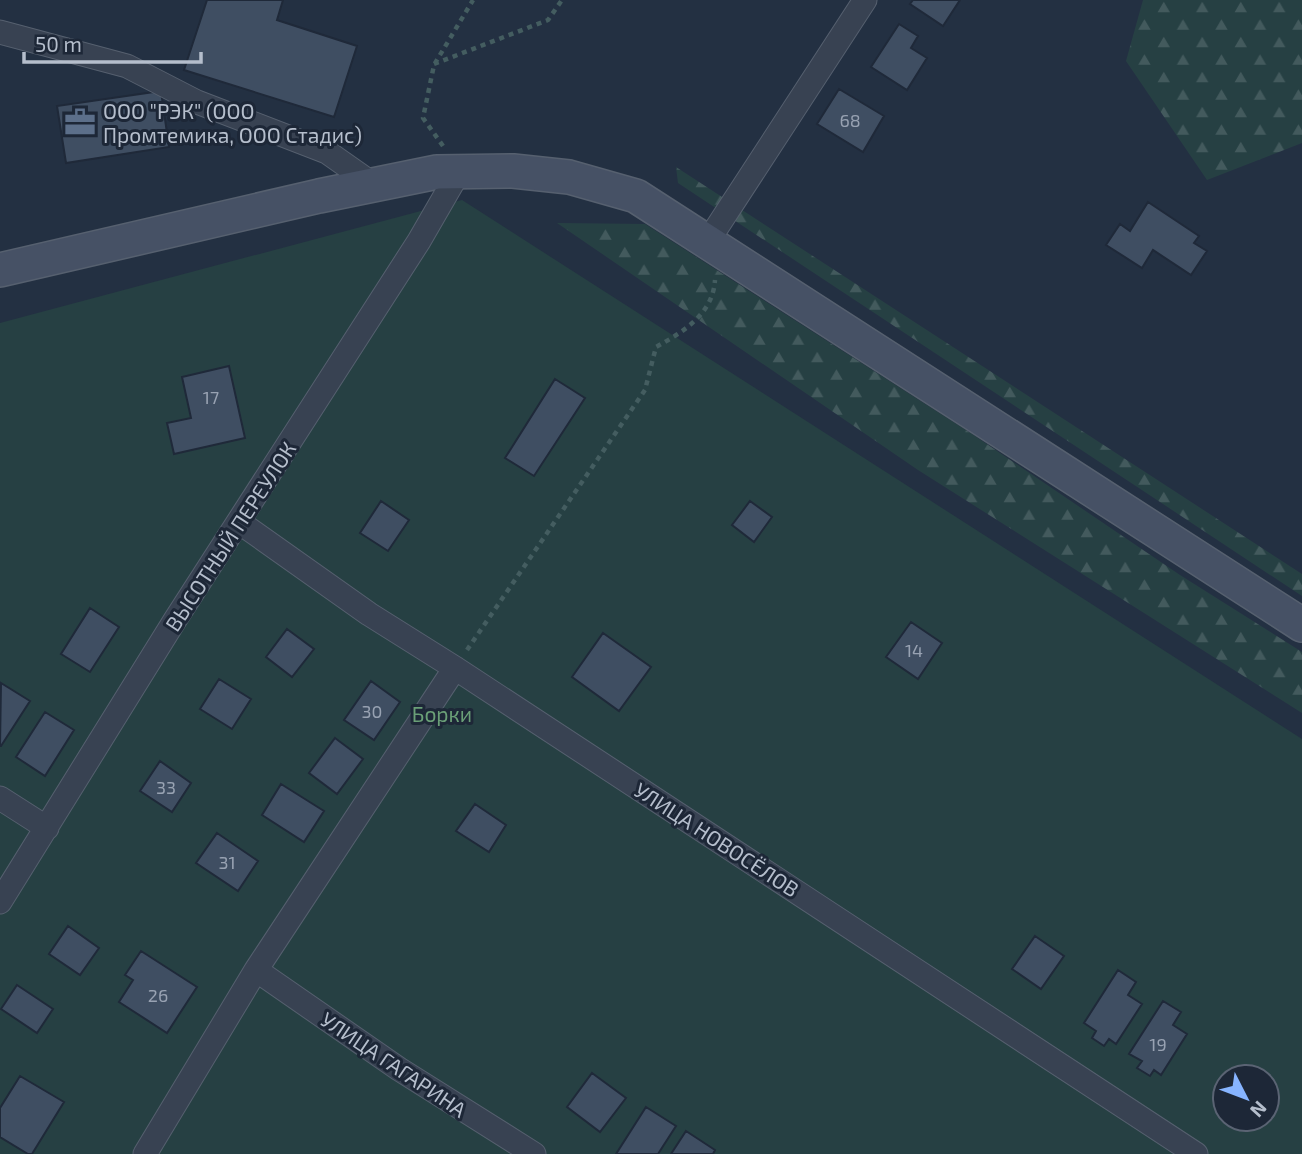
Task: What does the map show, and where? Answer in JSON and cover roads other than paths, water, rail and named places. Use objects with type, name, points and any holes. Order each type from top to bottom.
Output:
[{"type":"street","points":[[708,241],[865,0]]},
{"type":"street","points":[[0,32],[127,66],[197,102],[327,152],[374,185]]},
{"type":"street","name":"ВЫСОТНЫЙ ПЕРЕУЛОК","points":[[0,902],[175,620],[411,253],[460,170]]},
{"type":"street","points":[[0,270],[437,172],[513,171],[569,177],[636,195],[1302,625]]},
{"type":"street","name":"УЛИЦА НОВОСЁЛОВ","points":[[239,522],[369,614],[1196,1154]]},
{"type":"street","points":[[145,1154],[256,970],[455,668]]},
{"type":"street","points":[[0,798],[47,828]]},
{"type":"street","name":"УЛИЦА ГАГАРИНА","points":[[256,970],[399,1069],[534,1154]]},
{"type":"place","name":"ООО \"РЭК\" (ООО Промтемика, ООО Стадис)","points":[[80,122]]},
{"type":"park label","name":"Борки","points":[[442,713]]}]
